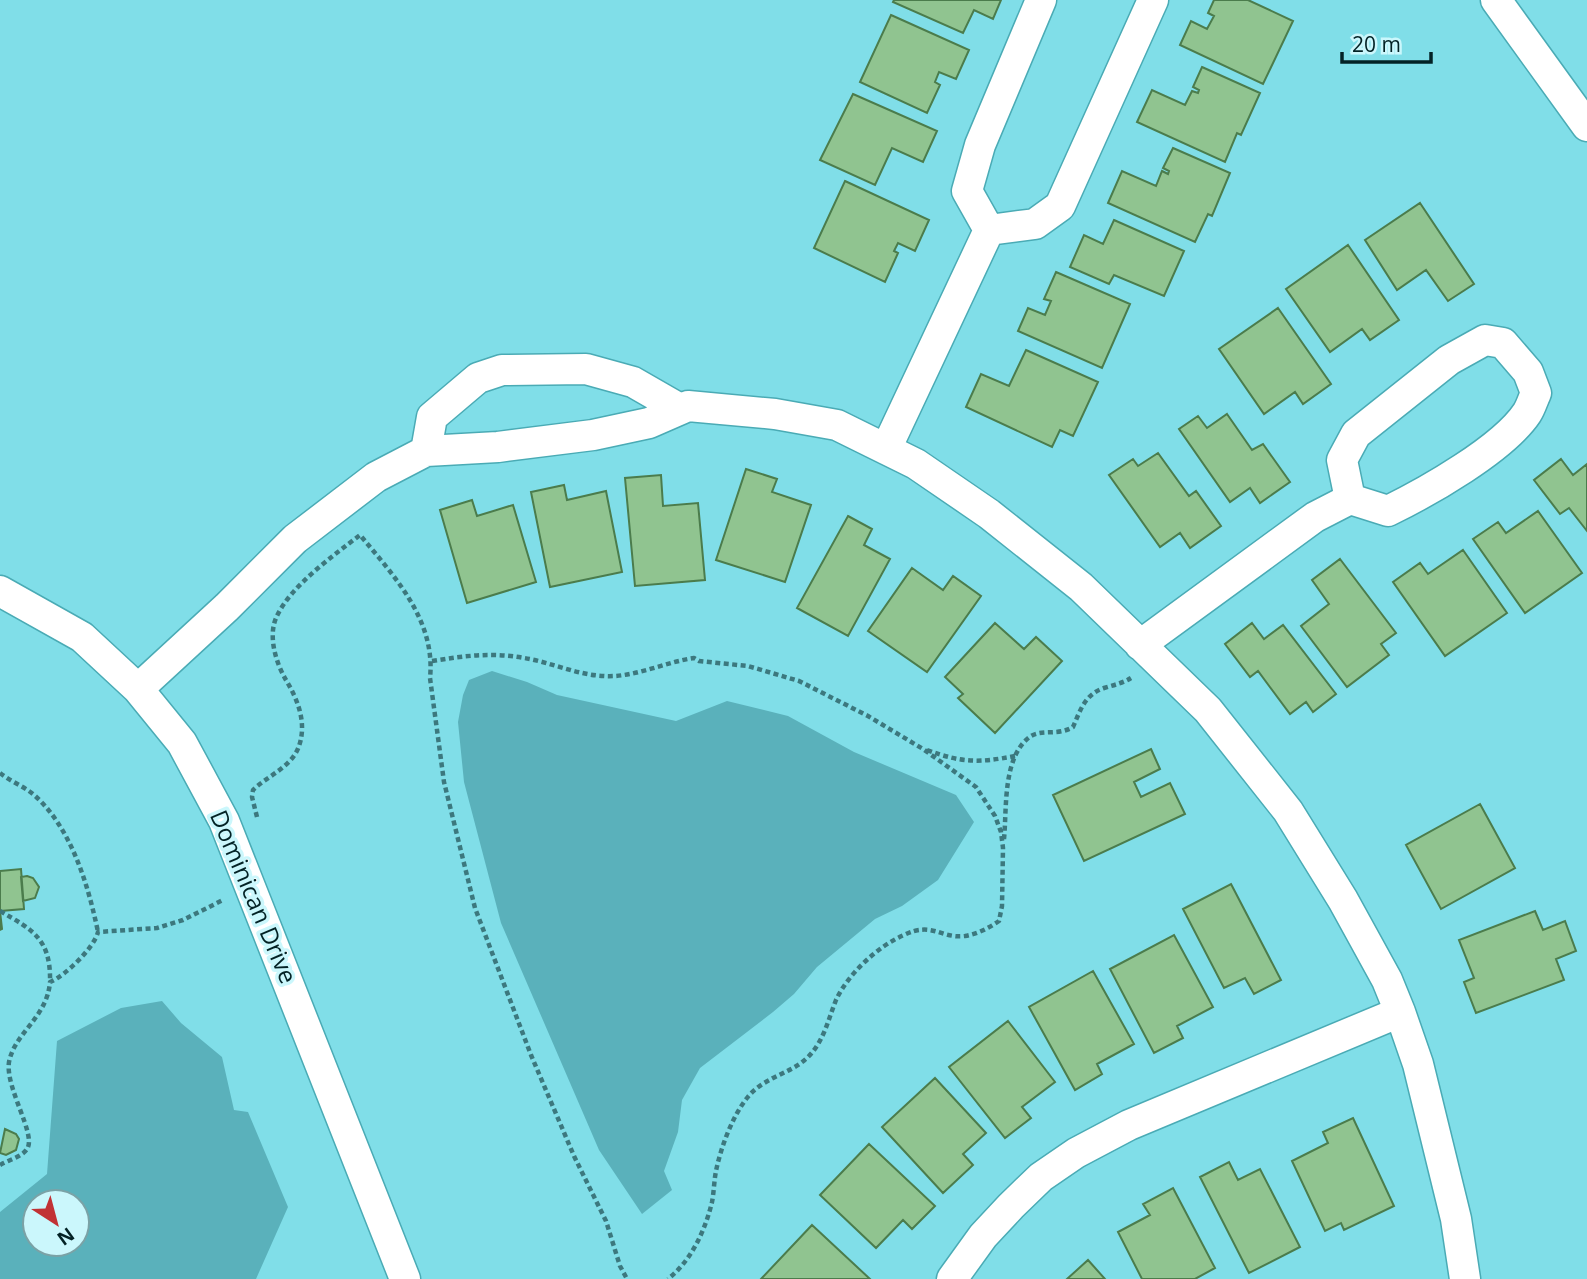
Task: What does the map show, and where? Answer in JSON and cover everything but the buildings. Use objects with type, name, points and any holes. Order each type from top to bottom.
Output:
[{"type":"street","points":[[989,230],[967,191],[980,145],[1041,0]]},
{"type":"street","points":[[989,230],[1035,225],[1060,206],[1153,0]]},
{"type":"street","points":[[1496,0],[1587,126]]},
{"type":"street","points":[[886,449],[989,230]]},
{"type":"street","points":[[1139,659],[1315,517],[1350,499],[1388,510],[1425,492],[1502,439],[1526,413],[1536,393],[1528,372],[1503,343],[1485,340],[1449,360],[1356,434],[1342,460],[1350,499]]},
{"type":"street","points":[[426,452],[432,417],[478,378],[502,370],[586,369],[633,382],[680,409]]},
{"type":"street","points":[[138,689],[227,607],[295,539],[376,477],[426,452],[498,447],[593,435],[649,423],[688,406],[763,413],[837,425],[916,464],[989,514],[1081,587],[1139,659],[1208,710],[1288,811],[1343,900],[1387,980],[1400,1013],[1418,1064],[1444,1167],[1456,1219],[1465,1279]]},
{"type":"street","name":"Dominican Drive","points":[[0,591],[82,637],[138,689],[182,744],[224,821],[405,1279]]},
{"type":"street","points":[[952,1279],[983,1236],[1011,1206],[1041,1177],[1076,1153],[1129,1125],[1400,1013]]},
{"type":"path","points":[[261,826],[252,797],[253,790],[285,766],[298,748],[302,732],[302,713],[283,674],[272,637],[276,618],[293,593],[360,535],[408,593],[420,619],[432,661],[430,678],[444,782],[475,908],[531,1055],[574,1157],[606,1221],[620,1266],[627,1279]]},
{"type":"path","points":[[432,661],[494,654],[524,658],[605,677],[694,658],[699,661],[748,666],[799,681],[868,716],[923,749],[976,787],[995,816],[1003,848]]},
{"type":"path","points":[[668,1279],[682,1268],[702,1233],[712,1202],[716,1171],[725,1144],[747,1097],[768,1080],[807,1058],[818,1044],[844,985],[879,951],[903,935],[924,928],[964,936],[988,929],[999,921],[1002,906],[1007,782],[1016,755],[1031,736],[1038,733],[1058,733],[1073,727],[1079,711],[1092,693],[1124,683],[1139,659]]},
{"type":"path","points":[[923,749],[959,760],[976,762],[1016,755]]},
{"type":"path","points":[[0,773],[31,793],[60,826],[86,885],[98,932],[93,945],[60,978],[50,982]]},
{"type":"path","points":[[98,932],[157,928],[204,911],[230,896]]},
{"type":"path","points":[[0,1166],[26,1151],[31,1142],[30,1132],[17,1106],[9,1063],[21,1038],[43,1008],[49,995],[50,982],[47,957],[36,933],[1,911]]},
{"type":"water","points":[[492,671],[557,695],[676,721],[727,701],[788,716],[854,752],[956,795],[974,822],[938,880],[902,906],[875,919],[817,967],[794,994],[773,1012],[700,1068],[682,1100],[678,1132],[664,1171],[672,1190],[642,1214],[599,1150],[501,923],[464,782],[458,722],[469,680]]},
{"type":"water","points":[[162,1001],[181,1023],[222,1057],[234,1110],[248,1112],[288,1207],[256,1279],[0,1279],[0,1212],[21,1195],[21,1258],[91,1258],[91,1188],[30,1188],[47,1174],[57,1041],[121,1008]]}]
